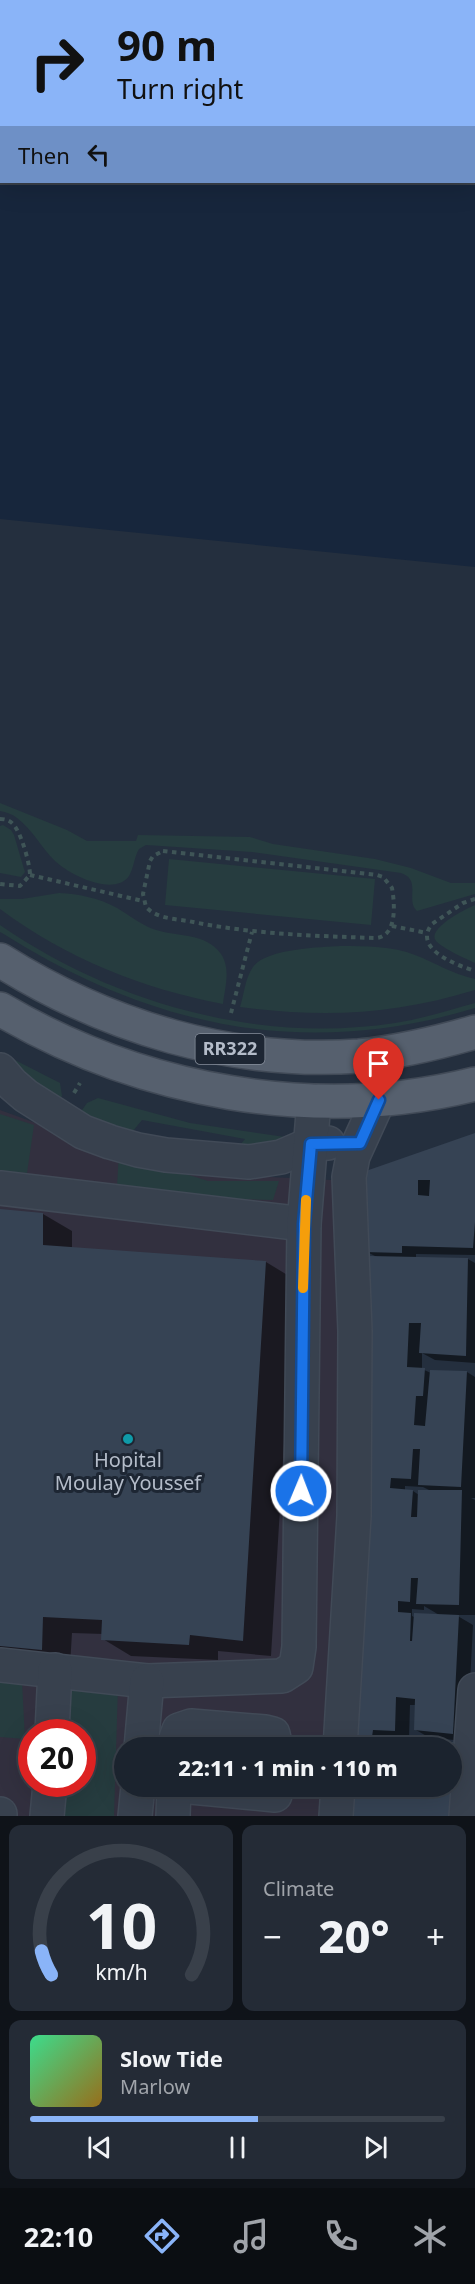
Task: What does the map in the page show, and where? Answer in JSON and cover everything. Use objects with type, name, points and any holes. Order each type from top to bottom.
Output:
[{"type":"main road","name":"RR322","points":[[0,960],[38,983],[99,1012],[171,1037],[246,1052],[303,1057],[360,1055],[435,1043],[475,1032]]},
{"type":"main road","name":"RR322","points":[[0,1009],[63,1042],[149,1074],[247,1096],[314,1101],[379,1100],[421,1095],[475,1084]]},
{"type":"street","points":[[0,1070],[26,1096],[83,1132],[138,1150],[166,1155],[249,1162],[281,1157],[311,1144],[360,1143]]},
{"type":"street","points":[[341,1737],[354,1516],[355,1331],[349,1177],[353,1156],[379,1100]]},
{"type":"street","points":[[0,1665],[147,1681],[282,1676],[296,1667],[299,1635],[304,1224],[314,1101]]},
{"type":"street","points":[[0,1188],[304,1224]]},
{"type":"street","points":[[53,1719],[55,1670]]},
{"type":"street","points":[[142,1737],[147,1681]]},
{"type":"street","points":[[465,1816],[475,1690]]},
{"type":"street","points":[[176,1737],[179,1730],[192,1726],[266,1732],[273,1734],[274,1737]]},
{"type":"street","points":[[47,1816],[49,1797]]},
{"type":"street","points":[[135,1816],[137,1797]]},
{"type":"street","points":[[173,1816],[174,1797]]},
{"type":"street","points":[[336,1816],[337,1797]]},
{"type":"path","points":[[0,819],[7,820],[16,828],[30,866],[30,875],[20,886],[0,884]]},
{"type":"path","points":[[168,851],[377,875],[383,877],[392,888],[392,926],[386,935],[376,939],[252,932],[157,915],[146,907],[143,901],[150,861],[158,853],[168,851]]},
{"type":"path","points":[[30,875],[143,901]]},
{"type":"path","points":[[475,900],[463,903],[432,924],[427,933],[428,944],[435,952],[475,971]]},
{"type":"path","points":[[392,926],[427,933]]},
{"type":"path","points":[[231,1012],[252,932]]},
{"type":"shaded area","points":[[0,1110],[69,1135],[206,1174],[332,1180],[337,1263],[337,1515],[327,1737],[114,1737],[114,1797],[325,1797],[324,1816],[0,1816]]},
{"type":"green space","points":[[0,803],[67,830],[87,841],[136,841],[138,835],[250,837],[273,844],[375,859],[411,868],[451,883],[475,883],[475,894],[417,911],[412,901],[411,880],[401,873],[252,852],[146,845],[139,849],[129,876],[122,882],[103,884],[92,882],[70,872],[54,860],[22,822],[11,814],[0,811]]},
{"type":"green space","points":[[3,825],[14,835],[25,872],[21,877],[0,873],[0,826]]},
{"type":"green space","points":[[169,859],[375,879],[371,925],[165,905]]},
{"type":"green space","points":[[59,893],[96,899],[117,908],[153,929],[190,936],[215,947],[226,966],[227,979],[223,1004],[164,990],[106,969],[51,942],[0,909],[0,899],[22,899]]},
{"type":"green space","points":[[475,905],[475,963],[443,947],[434,936],[441,925]]},
{"type":"green space","points":[[0,925],[90,976],[139,996],[188,1011],[240,1022],[291,1028],[343,1028],[395,1023],[475,1003],[475,1008],[412,1024],[350,1031],[289,1032],[230,1025],[172,1012],[115,992],[58,965],[0,932]]},
{"type":"green space","points":[[341,946],[379,947],[406,952],[475,979],[475,990],[416,1005],[358,1012],[301,1012],[240,1007],[248,976],[259,961],[294,950]]},
{"type":"green space","points":[[11,1058],[60,1083],[62,1096],[60,1101],[33,1083]]},
{"type":"green space","points":[[98,1098],[190,1123],[285,1137],[275,1145],[236,1150],[245,1139],[142,1120],[128,1137],[80,1113],[87,1103]]},
{"type":"green space","points":[[0,1114],[34,1125],[27,1173],[0,1171]]},
{"type":"green space","points":[[119,1153],[208,1181],[279,1181],[273,1200],[134,1196],[117,1186]]},
{"type":"green space","points":[[0,1679],[22,1681],[24,1719],[18,1719],[18,1738],[0,1737]]},
{"type":"green space","points":[[67,1682],[118,1686],[116,1737],[114,1737],[114,1816],[57,1816],[59,1797],[96,1797],[96,1719],[65,1719]]},
{"type":"water","points":[[0,183],[475,183],[475,567],[0,519]]},
{"type":"building","points":[[475,1133],[473,1248],[402,1246],[402,1253],[364,1252],[363,1172]],"holes":[[[418,1180],[430,1180],[429,1196],[418,1195]]]},
{"type":"building","name":"Hopital Moulay Youssef","points":[[0,1209],[43,1213],[43,1245],[266,1261],[243,1641],[190,1635],[189,1645],[101,1640],[102,1620],[43,1617],[42,1650],[0,1646]]},
{"type":"building","points":[[370,1256],[468,1258],[466,1356],[419,1353],[421,1323],[409,1323],[407,1367],[425,1368],[423,1396],[416,1396],[414,1425],[425,1426],[430,1370],[467,1371],[461,1487],[418,1485],[420,1449],[413,1449],[411,1479],[391,1478],[390,1488],[413,1490],[411,1517],[417,1517],[418,1490],[462,1490],[459,1605],[416,1604],[418,1578],[411,1578],[410,1602],[398,1601],[398,1612],[411,1613],[410,1641],[412,1641],[414,1613],[459,1615],[453,1734],[414,1730],[415,1699],[396,1697],[395,1731],[373,1730],[372,1737],[356,1737]]},
{"type":"building","points":[[354,1797],[451,1797],[450,1816],[353,1816]]},
{"type":"slow traffic","points":[[303,1288],[306,1200]]},
{"type":"place","name":"Hopital Moulay Youssef","points":[[128,1439]]},
{"type":"route","points":[[301,1491],[304,1224],[311,1144],[360,1143],[379,1100]]}]
